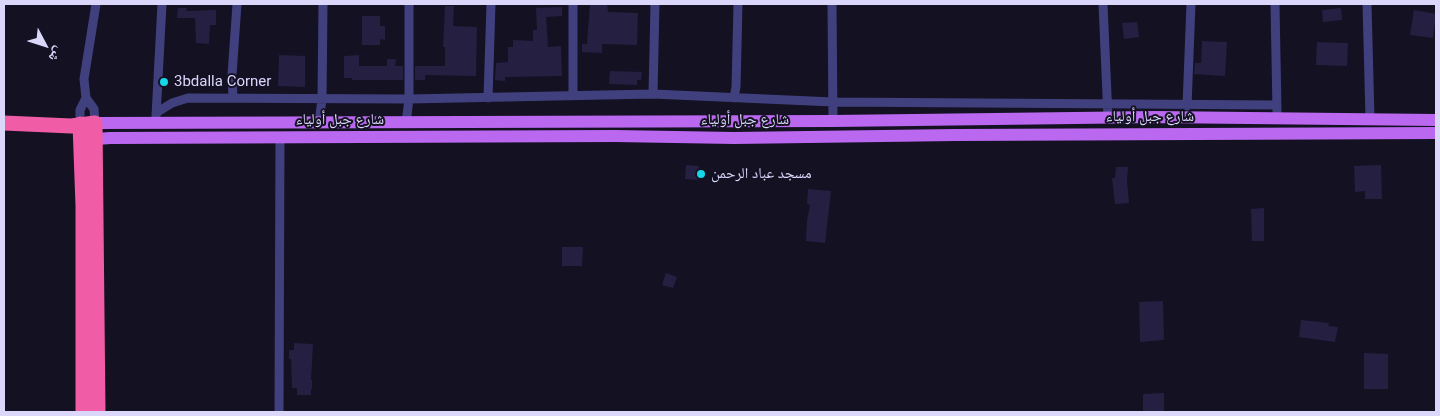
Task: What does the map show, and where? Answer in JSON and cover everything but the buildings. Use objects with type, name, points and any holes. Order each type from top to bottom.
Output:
[{"type":"highway","name":"شارع جبل أولياء","points":[[4,123],[71,126],[88,123]]},
{"type":"highway","points":[[88,123],[97,139],[98,412]]},
{"type":"highway","points":[[83,412],[83,206],[80,140],[88,123]]},
{"type":"highway","name":"شارع جبل أولياء","points":[[57,126],[68,135],[80,140],[97,139]]},
{"type":"main road","name":"شارع جبل أولياء","points":[[88,123],[155,118],[319,124],[1108,118],[1436,120]]},
{"type":"main road","name":"شارع جبل أولياء","points":[[97,139],[587,136],[734,138],[1436,133]]},
{"type":"street","points":[[88,123],[94,110],[86,98],[84,79],[96,4]]},
{"type":"street","points":[[155,118],[162,4]]},
{"type":"street","points":[[233,98],[232,76],[237,4]]},
{"type":"street","points":[[319,124],[322,99],[323,4]]},
{"type":"street","points":[[406,123],[409,99],[409,4]]},
{"type":"street","points":[[488,98],[491,4]]},
{"type":"street","points":[[573,4],[573,95]]},
{"type":"street","points":[[653,94],[655,4]]},
{"type":"street","points":[[734,98],[736,87],[738,4]]},
{"type":"street","points":[[832,4],[833,121]]},
{"type":"street","points":[[1103,4],[1108,118]]},
{"type":"street","points":[[1187,106],[1191,4]]},
{"type":"street","points":[[1275,4],[1276,105],[1278,119]]},
{"type":"street","points":[[1367,4],[1370,119]]},
{"type":"street","points":[[155,118],[172,103],[188,98],[409,99],[653,94],[833,102],[1187,106],[1276,105]]},
{"type":"street","points":[[86,98],[80,110],[88,123]]},
{"type":"street","points":[[279,412],[280,138]]},
{"type":"place","name":"3bdalla Corner","points":[[164,82]]},
{"type":"place","name":"مسجد عباد الرحمن","points":[[701,174]]}]
